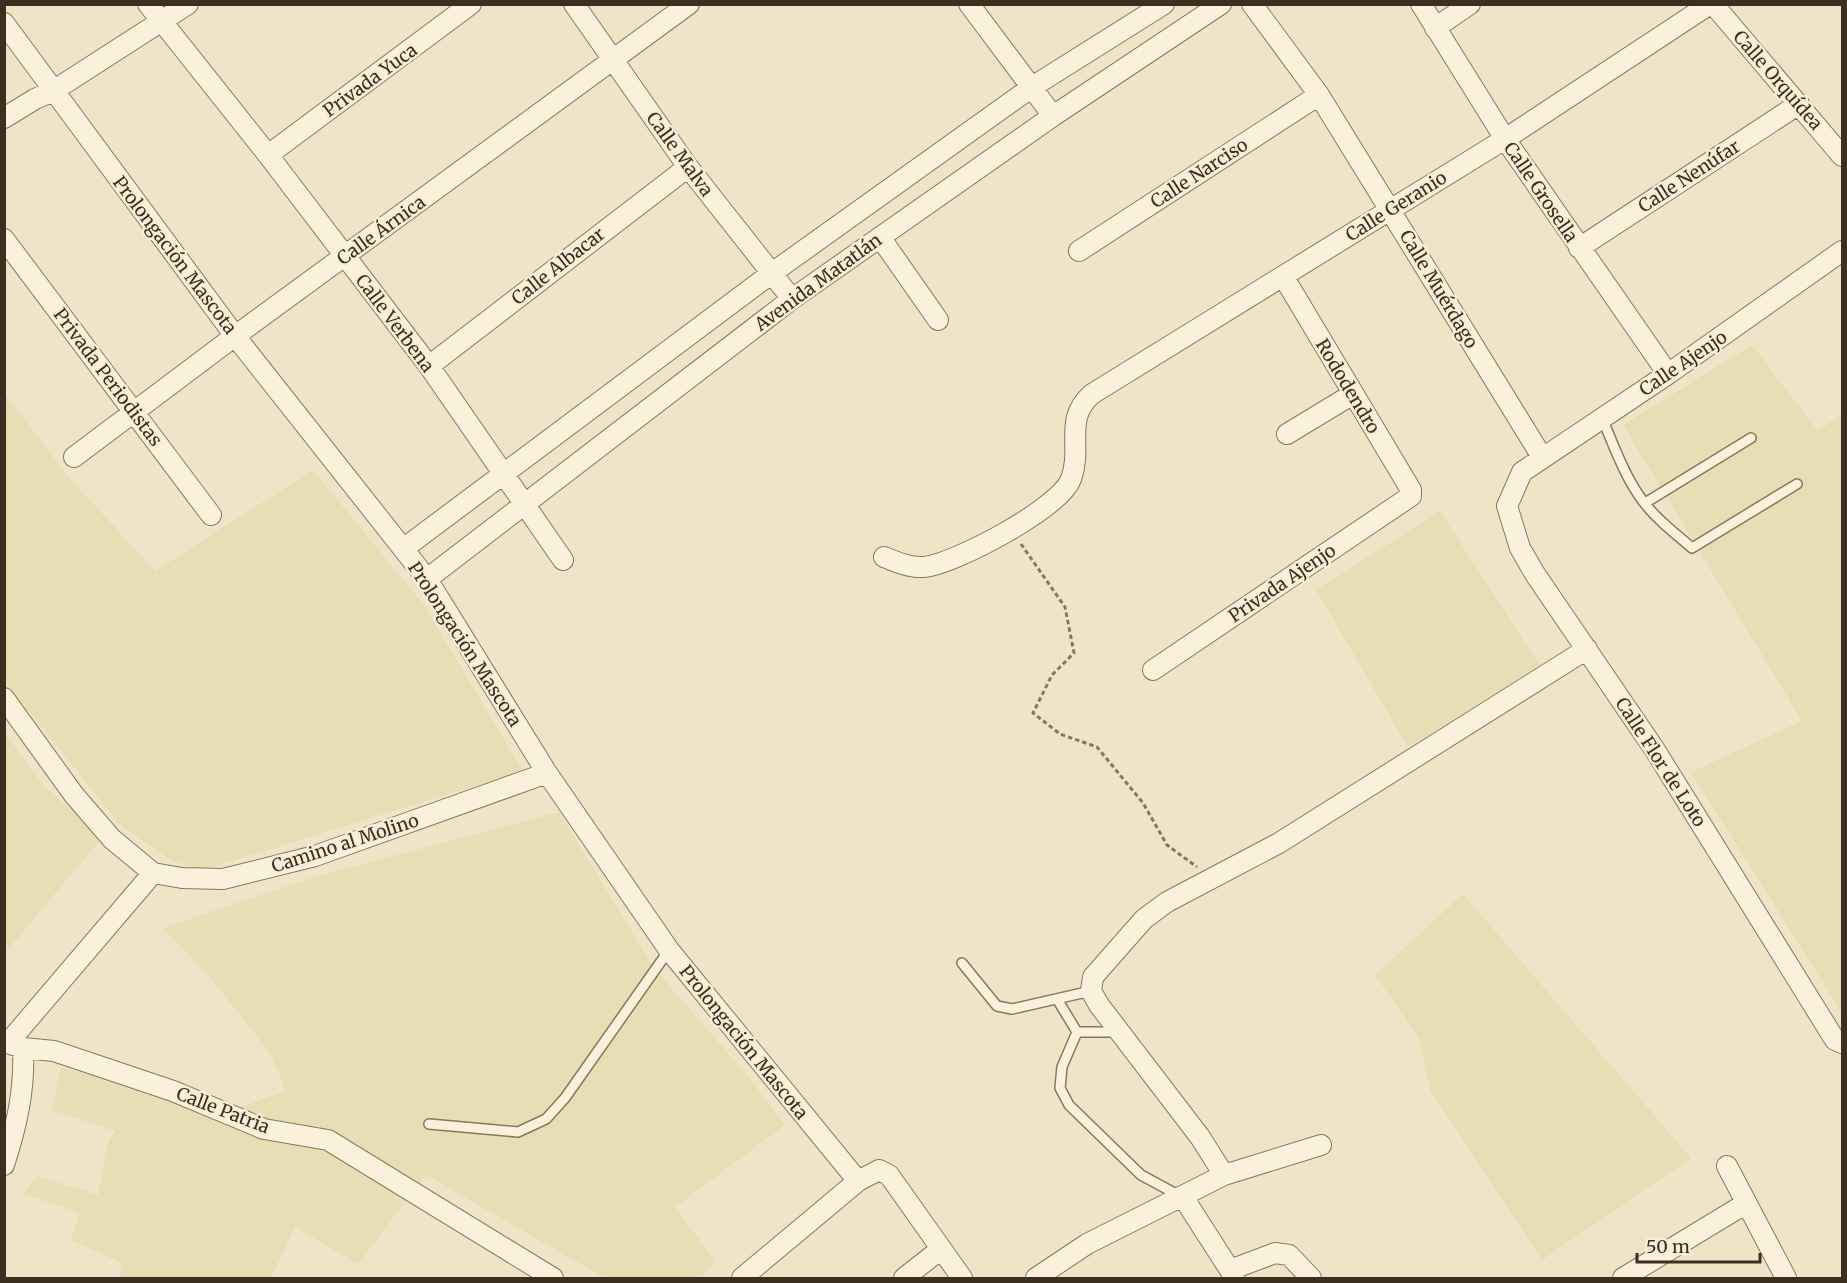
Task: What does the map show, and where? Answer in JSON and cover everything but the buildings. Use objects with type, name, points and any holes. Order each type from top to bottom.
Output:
[{"type":"street","name":"Calle Verbena","points":[[148,4],[268,155],[429,366],[563,560]]},
{"type":"street","points":[[4,118],[35,99],[54,92],[188,4]]},
{"type":"street","name":"Privada Yuca","points":[[268,155],[471,4]]},
{"type":"street","name":"Calle Malva","points":[[574,4],[688,167],[792,299]]},
{"type":"street","name":"Calle Árnica","points":[[74,457],[234,336],[613,62],[689,4]]},
{"type":"street","points":[[969,4],[1053,116]]},
{"type":"street","name":"Avenida Matatlán","points":[[403,549],[772,273],[1032,87],[1164,4]]},
{"type":"street","name":"Avenida Matatlán","points":[[428,579],[792,299],[1053,116],[1221,4]]},
{"type":"street","name":"Calle Muérdago","points":[[1252,4],[1319,95],[1542,457]]},
{"type":"street","name":"Calle Grosella","points":[[1421,4],[1505,139],[1668,374]]},
{"type":"street","points":[[1435,28],[1470,4]]},
{"type":"street","name":"Calle Orquídea","points":[[1712,4],[1842,156]]},
{"type":"street","name":"Calle Geranio","points":[[1011,530],[1059,495],[1071,480],[1077,442],[1075,420],[1080,404],[1092,394],[1505,139],[1712,4]]},
{"type":"street","name":"Prolongación Mascota","points":[[4,23],[234,336],[428,579],[547,773],[669,950],[858,1181]]},
{"type":"street","name":"Calle Narciso","points":[[1079,251],[1319,95]]},
{"type":"street","name":"Calle Nenúfar","points":[[1579,248],[1799,104]]},
{"type":"street","name":"Calle Albacar","points":[[429,366],[688,167]]},
{"type":"street","points":[[880,237],[938,320]]},
{"type":"street","name":"Privada Periodistas","points":[[4,238],[211,515]]},
{"type":"street","name":"Calle Ajenjo","points":[[1522,472],[1668,374],[1842,251]]},
{"type":"street","name":"Rododendro","points":[[1283,276],[1411,490],[1411,496]]},
{"type":"street","points":[[1287,434],[1353,394]]},
{"type":"street","name":"Calle Flor de Loto","points":[[1522,472],[1507,506],[1516,539],[1535,574],[1655,750],[1835,1040],[1842,1043]]},
{"type":"street","name":"Privada Ajenjo","points":[[1153,670],[1411,496]]},
{"type":"street","points":[[884,557],[904,565],[923,567],[940,563],[1011,530]]},
{"type":"street","points":[[1224,1175],[1200,1137],[1098,1005],[1091,991],[1093,978],[1144,919],[1167,902],[1210,877],[1280,843],[1587,649]]},
{"type":"street","points":[[4,698],[74,795],[112,839],[153,873],[12,1044],[22,1099],[17,1126],[4,1165]]},
{"type":"street","name":"Camino al Molino","points":[[153,873],[182,878],[223,879],[293,862],[547,773]]},
{"type":"street","name":"Calle Patria","points":[[12,1044],[54,1051],[173,1091],[264,1129],[328,1140],[553,1278]]},
{"type":"street","points":[[1036,1278],[1087,1244],[1224,1175],[1321,1145]]},
{"type":"street","points":[[1727,1166],[1786,1278]]},
{"type":"street","points":[[742,1278],[858,1181],[879,1170],[889,1175],[962,1278]]},
{"type":"street","points":[[1182,1197],[1233,1274],[1275,1253],[1289,1255],[1311,1278]]},
{"type":"street","points":[[1623,1278],[1745,1204]]},
{"type":"street","points":[[904,1278],[942,1249]]},
{"type":"lane","points":[[1602,418],[1628,478],[1644,503],[1658,519],[1692,548],[1797,484]]},
{"type":"lane","points":[[1644,503],[1751,438]]},
{"type":"lane","points":[[429,1124],[518,1132],[546,1119],[565,1098],[669,950]]},
{"type":"lane","points":[[962,963],[997,1006],[1012,1009],[1091,991]]},
{"type":"lane","points":[[1057,999],[1077,1032]]},
{"type":"lane","points":[[1077,1032],[1119,1032]]},
{"type":"lane","points":[[1077,1032],[1062,1067],[1060,1088],[1069,1105],[1141,1175],[1182,1197]]},
{"type":"path","points":[[1011,530],[1065,607],[1074,653],[1052,675],[1033,713],[1060,734],[1097,747],[1143,803],[1167,845],[1210,877]]},
{"type":"shaded area","points":[[1752,345],[1818,431],[1842,414],[1842,1013],[1691,772],[1802,721],[1623,425]]},
{"type":"shaded area","points":[[4,392],[65,473],[155,571],[313,470],[424,605],[523,771],[203,870],[172,861],[120,825],[5,681]]},
{"type":"shaded area","points":[[1440,511],[1540,666],[1408,747],[1316,590]]},
{"type":"shaded area","points":[[4,731],[41,783],[102,838],[5,953]]},
{"type":"shaded area","points":[[559,812],[654,968],[751,1080],[785,1125],[675,1207],[715,1261],[701,1278],[605,1278],[426,1175],[358,1264],[295,1227],[271,1278],[120,1278],[122,1263],[71,1240],[80,1213],[23,1194],[37,1176],[98,1195],[108,1142],[115,1131],[52,1110],[61,1067],[226,1112],[286,1091],[270,1053],[214,982],[163,928],[311,878]]},
{"type":"shaded area","points":[[1463,894],[1691,1158],[1542,1260],[1430,1090],[1419,1038],[1375,975]]}]
